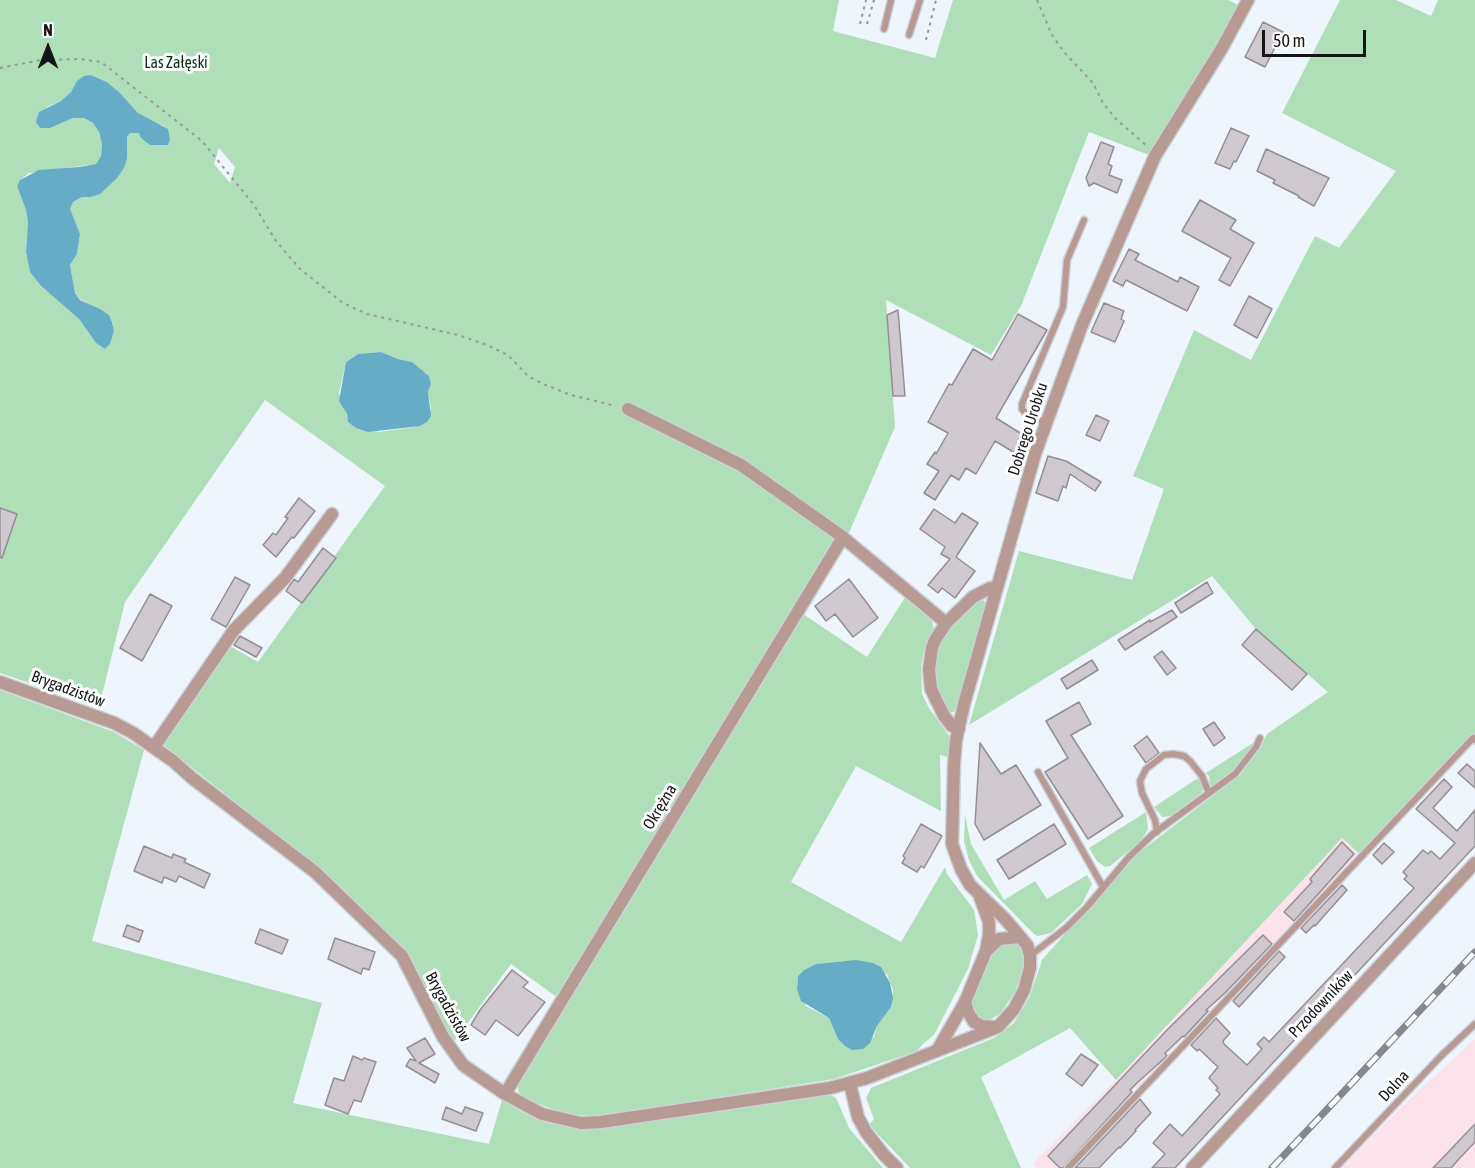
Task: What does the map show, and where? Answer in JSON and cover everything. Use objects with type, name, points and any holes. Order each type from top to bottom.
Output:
[{"type":"street","name":"Dobrego Urobku","points":[[937,1051],[965,1002],[986,951],[990,935],[989,922],[980,896],[961,869],[952,844],[954,764],[958,729],[1028,477],[1082,325],[1155,156],[1222,48],[1248,0]]},
{"type":"street","points":[[628,409],[741,465],[843,537],[946,623]]},
{"type":"street","points":[[154,747],[234,630],[285,578],[332,514]]},
{"type":"street","name":"Okrężna","points":[[505,1095],[843,537]]},
{"type":"street","points":[[958,729],[952,726],[944,716],[929,681],[928,669],[932,648],[946,623],[973,597],[990,588],[997,588]]},
{"type":"street","name":"Brygadzistów","points":[[0,682],[114,723],[154,747],[315,872],[402,956],[443,1037],[463,1065],[505,1095],[542,1114],[581,1122],[601,1122],[850,1084]]},
{"type":"street","name":"Przodowników","points":[[1192,1168],[1475,863]]},
{"type":"street","name":"Dobrego Urobku","points":[[980,896],[995,908],[1027,945],[1030,955]]},
{"type":"street","points":[[986,951],[999,939],[1020,937]]},
{"type":"street","points":[[897,1168],[866,1132],[858,1117],[850,1084],[998,1027],[1014,1009],[1024,990],[1030,968],[1030,955]]},
{"type":"street","points":[[965,1002],[974,1022],[982,1026],[998,1027]]},
{"type":"lane","points":[[884,29],[891,0]]},
{"type":"lane","points":[[909,35],[920,0]]},
{"type":"lane","points":[[1046,422],[1029,417],[1022,409],[1022,404],[1063,307],[1067,260],[1084,220]]},
{"type":"lane","points":[[1030,955],[1087,907],[1129,857],[1156,832],[1235,774],[1256,747],[1260,738]]},
{"type":"lane","points":[[1068,1168],[1473,738],[1475,740]]},
{"type":"lane","points":[[1156,832],[1155,820],[1142,793],[1140,781],[1146,769],[1164,755],[1184,756],[1190,761],[1202,776],[1209,793]]},
{"type":"lane","points":[[1038,772],[1103,887]]},
{"type":"lane","name":"Dolna","points":[[1335,1168],[1441,1056],[1475,1024]]},
{"type":"path","points":[[860,24],[866,0]]},
{"type":"path","points":[[867,24],[874,0]]},
{"type":"path","points":[[926,40],[936,0]]},
{"type":"path","points":[[1037,0],[1052,35],[1064,52],[1093,83],[1103,103],[1116,119],[1142,140],[1155,156]]},
{"type":"path","points":[[0,68],[41,60],[80,59],[101,62],[202,141],[254,205],[276,241],[300,269],[343,303],[367,314],[459,335],[487,345],[508,355],[528,376],[543,384],[572,395],[628,409]]},
{"type":"shaded area","points":[[1342,838],[1359,853],[1060,1168],[1036,1168],[1033,1163],[1116,1080]]},
{"type":"shaded area","points":[[1475,1039],[1475,1168],[1342,1168],[1398,1110]]},
{"type":"green space","name":"Las Załęski","points":[[0,0],[839,0],[833,31],[935,58],[953,0],[1228,0],[1240,6],[1149,155],[1089,132],[1021,306],[991,355],[886,300],[895,427],[848,535],[841,529],[558,998],[511,964],[453,1043],[405,953],[365,910],[316,866],[161,743],[230,646],[258,662],[385,486],[265,400],[125,602],[99,707],[0,673]],"holes":[[[91,75],[107,82],[138,113],[164,126],[170,140],[168,145],[150,145],[139,133],[130,133],[127,137],[127,158],[90,197],[82,197],[73,202],[69,209],[80,234],[77,254],[70,265],[75,293],[80,299],[109,315],[114,331],[110,344],[105,349],[96,343],[79,319],[41,286],[30,272],[26,252],[28,222],[26,209],[17,186],[20,180],[29,173],[96,164],[101,156],[102,144],[99,132],[93,123],[84,118],[73,118],[50,128],[47,107],[61,101],[71,92],[77,82]],[[219,148],[235,167],[230,183],[214,164]],[[381,352],[412,362],[429,376],[431,384],[428,392],[431,409],[414,427],[379,432],[356,428],[349,422],[339,393],[346,362],[358,354]]]},
{"type":"green space","points":[[1340,0],[1396,0],[1431,16],[1438,0],[1475,0],[1475,735],[1472,733],[1359,853],[1342,838],[1116,1080],[1070,1028],[981,1077],[1021,1168],[910,1168],[870,1124],[874,1119],[866,1098],[871,1088],[994,1038],[1014,1023],[1030,996],[1042,960],[1132,858],[1239,776],[1260,749],[1267,734],[1328,692],[1256,629],[1212,576],[969,725],[1019,551],[1132,580],[1164,489],[1133,476],[1194,330],[1251,360],[1315,236],[1339,248],[1396,171],[1282,113]]},
{"type":"green space","points":[[906,596],[932,620],[934,630],[925,646],[921,666],[922,694],[952,740],[951,758],[940,755],[941,811],[856,766],[791,882],[901,942],[945,867],[947,874],[974,910],[978,935],[968,969],[934,1035],[917,1051],[834,1079],[612,1114],[595,1116],[567,1114],[522,1098],[518,1091],[520,1078],[803,614],[867,657]],"holes":[[[845,961],[887,974],[893,990],[891,1007],[877,1026],[874,1037],[838,1039],[829,1018],[806,1006],[797,989],[798,976],[816,964]]]},
{"type":"green space","points":[[979,598],[986,602],[986,606],[955,711],[950,713],[937,686],[935,667],[940,643],[945,632]]},
{"type":"green space","points":[[0,690],[114,732],[144,750],[92,941],[322,1003],[293,1103],[489,1144],[502,1100],[547,1123],[578,1128],[604,1128],[826,1094],[835,1097],[849,1128],[883,1168],[0,1168]]},
{"type":"green space","points":[[1253,743],[1244,759],[1232,772],[1212,786],[1210,784],[1206,773]]},
{"type":"green space","points":[[1198,778],[1203,787],[1202,793],[1170,816],[1162,817],[1154,807]]},
{"type":"green space","points":[[1146,812],[1148,829],[1141,841],[1110,866],[1105,867],[1097,861],[1089,848]]},
{"type":"green space","points":[[965,815],[971,844],[1004,900],[1035,881],[1047,899],[1087,875],[1092,884],[1082,904],[1051,933],[1038,936],[1034,934],[977,876],[969,860],[964,841]]},
{"type":"green space","points":[[1001,943],[1015,943],[1021,948],[1024,963],[1022,972],[1015,992],[1000,1014],[989,1020],[981,1019],[972,1009],[973,1000],[993,953]]},
{"type":"water","points":[[91,75],[107,82],[138,113],[168,129],[170,140],[168,145],[150,145],[141,138],[139,133],[130,133],[127,137],[127,158],[117,178],[100,194],[82,197],[73,202],[70,209],[80,234],[77,254],[70,265],[75,293],[80,300],[109,315],[114,331],[110,344],[105,349],[96,343],[79,319],[41,286],[30,272],[26,252],[28,222],[17,186],[20,180],[39,170],[96,164],[101,156],[102,144],[99,132],[93,123],[84,118],[73,118],[50,128],[40,128],[36,122],[39,112],[61,101],[71,92],[77,81],[84,76]]},
{"type":"water","points":[[381,352],[412,362],[429,376],[431,416],[427,422],[420,426],[368,432],[348,422],[347,414],[339,401],[346,362],[358,354]]},
{"type":"water","points":[[856,960],[881,967],[890,983],[893,998],[891,1007],[877,1026],[870,1043],[863,1049],[852,1050],[838,1039],[829,1018],[801,1001],[797,989],[798,976],[816,964]]},
{"type":"building","points":[[1263,22],[1283,32],[1265,67],[1245,57]]},
{"type":"building","points":[[1231,128],[1249,136],[1230,169],[1215,163]]},
{"type":"building","points":[[1101,142],[1114,147],[1108,164],[1112,166],[1109,175],[1122,180],[1117,193],[1094,183],[1089,186],[1086,178]]},
{"type":"building","points":[[1266,149],[1329,178],[1314,206],[1273,183],[1275,180],[1257,171]]},
{"type":"building","points":[[1200,200],[1236,220],[1230,229],[1254,243],[1230,286],[1219,280],[1231,258],[1182,231]]},
{"type":"building","points":[[1129,249],[1139,254],[1135,260],[1178,282],[1180,277],[1199,287],[1187,311],[1126,280],[1123,286],[1113,281]]},
{"type":"building","points":[[1249,296],[1272,309],[1257,338],[1234,325]]},
{"type":"building","points":[[1104,303],[1124,311],[1121,319],[1124,321],[1115,342],[1091,332]]},
{"type":"building","points":[[898,310],[905,396],[893,396],[887,315]]},
{"type":"building","points":[[1018,314],[1047,330],[996,418],[1025,436],[1020,456],[995,441],[976,474],[966,468],[959,480],[951,475],[935,500],[924,493],[939,471],[927,464],[935,452],[936,454],[948,433],[928,422],[949,384],[952,385],[973,349],[992,360]]},
{"type":"building","points":[[1096,415],[1109,421],[1100,441],[1086,435]]},
{"type":"building","points":[[1048,456],[1066,461],[1101,482],[1095,491],[1070,474],[1066,488],[1063,486],[1058,501],[1036,493]]},
{"type":"building","points":[[299,498],[315,511],[276,557],[263,545],[273,533],[276,535],[288,518],[285,517]]},
{"type":"building","points":[[0,508],[17,514],[2,558],[0,557]]},
{"type":"building","points":[[934,509],[955,523],[962,513],[978,523],[956,557],[975,571],[955,598],[942,588],[938,593],[928,585],[950,559],[941,554],[945,547],[920,529]]},
{"type":"building","points":[[323,548],[336,558],[302,603],[286,591],[294,579],[298,582]]},
{"type":"building","points":[[235,577],[250,585],[226,627],[211,619]]},
{"type":"building","points":[[849,579],[878,618],[853,637],[835,614],[826,621],[815,606]]},
{"type":"building","points":[[1207,582],[1213,593],[1181,613],[1175,603]]},
{"type":"building","points":[[150,594],[172,606],[142,661],[120,648]]},
{"type":"building","points":[[1172,610],[1177,617],[1125,650],[1118,640],[1150,620],[1150,622]]},
{"type":"building","points":[[1256,629],[1307,674],[1292,690],[1242,645]]},
{"type":"building","points":[[240,636],[262,648],[256,657],[234,645]]},
{"type":"building","points":[[1162,651],[1176,668],[1167,675],[1154,657]]},
{"type":"building","points":[[1092,660],[1098,670],[1067,689],[1061,679]]},
{"type":"building","points":[[1079,702],[1091,724],[1071,735],[1123,816],[1088,839],[1045,772],[1068,758],[1046,721]]},
{"type":"building","points":[[1214,722],[1225,738],[1214,746],[1203,729]]},
{"type":"building","points":[[1147,736],[1159,753],[1146,763],[1134,746]]},
{"type":"building","points":[[980,743],[1001,774],[1016,765],[1041,805],[984,840],[975,824]]},
{"type":"building","points":[[1467,764],[1475,771],[1475,788],[1458,773]]},
{"type":"building","points":[[1444,779],[1452,787],[1433,808],[1457,831],[1475,810],[1475,846],[1175,1168],[1152,1168],[1165,1154],[1153,1143],[1170,1124],[1182,1136],[1220,1094],[1209,1078],[1218,1067],[1199,1049],[1197,1051],[1191,1045],[1216,1018],[1230,1033],[1223,1041],[1224,1044],[1247,1065],[1262,1049],[1257,1044],[1264,1037],[1269,1042],[1414,888],[1404,879],[1407,876],[1403,872],[1423,850],[1428,854],[1431,851],[1440,859],[1455,843],[1416,809]]},
{"type":"building","points":[[921,824],[942,836],[924,868],[921,866],[917,872],[902,863],[905,858],[903,856]]},
{"type":"building","points":[[1054,824],[1066,844],[1009,879],[997,860]]},
{"type":"building","points":[[1342,842],[1354,854],[1294,921],[1284,912],[1312,882],[1310,879]]},
{"type":"building","points":[[1384,843],[1394,852],[1382,864],[1373,855]]},
{"type":"building","points":[[144,846],[172,858],[173,854],[186,859],[184,862],[210,874],[204,888],[179,876],[176,882],[164,877],[162,883],[134,871]]},
{"type":"building","points":[[1342,885],[1347,890],[1306,933],[1301,928]]},
{"type":"building","points":[[127,925],[143,931],[139,942],[123,936]]},
{"type":"building","points":[[260,929],[288,940],[282,954],[255,943]]},
{"type":"building","points":[[1263,935],[1272,944],[1206,1010],[1208,1011],[1184,1037],[1165,1053],[1167,1056],[1130,1090],[1132,1092],[1063,1168],[1060,1168],[1048,1156],[1168,1029]]},
{"type":"building","points":[[335,938],[375,952],[369,970],[363,968],[361,974],[328,959]]},
{"type":"building","points":[[1279,951],[1285,957],[1239,1007],[1233,1001]]},
{"type":"building","points":[[512,970],[528,982],[523,987],[545,1002],[518,1036],[496,1020],[485,1035],[471,1025]]},
{"type":"building","points":[[425,1038],[435,1054],[419,1063],[439,1074],[435,1083],[406,1066],[410,1059],[416,1061],[407,1048]]},
{"type":"building","points":[[1081,1054],[1098,1065],[1082,1086],[1066,1074]]},
{"type":"building","points":[[353,1056],[376,1062],[361,1102],[354,1100],[348,1114],[325,1105],[334,1078],[344,1081]]},
{"type":"building","points":[[1140,1099],[1151,1113],[1120,1148],[1099,1168],[1075,1168]]},
{"type":"building","points":[[446,1107],[462,1114],[465,1107],[483,1113],[476,1131],[442,1119]]},
{"type":"building","points":[[1475,1124],[1475,1142],[1451,1168],[1433,1168]]},
{"type":"railway","points":[[1272,1168],[1475,952]]}]
